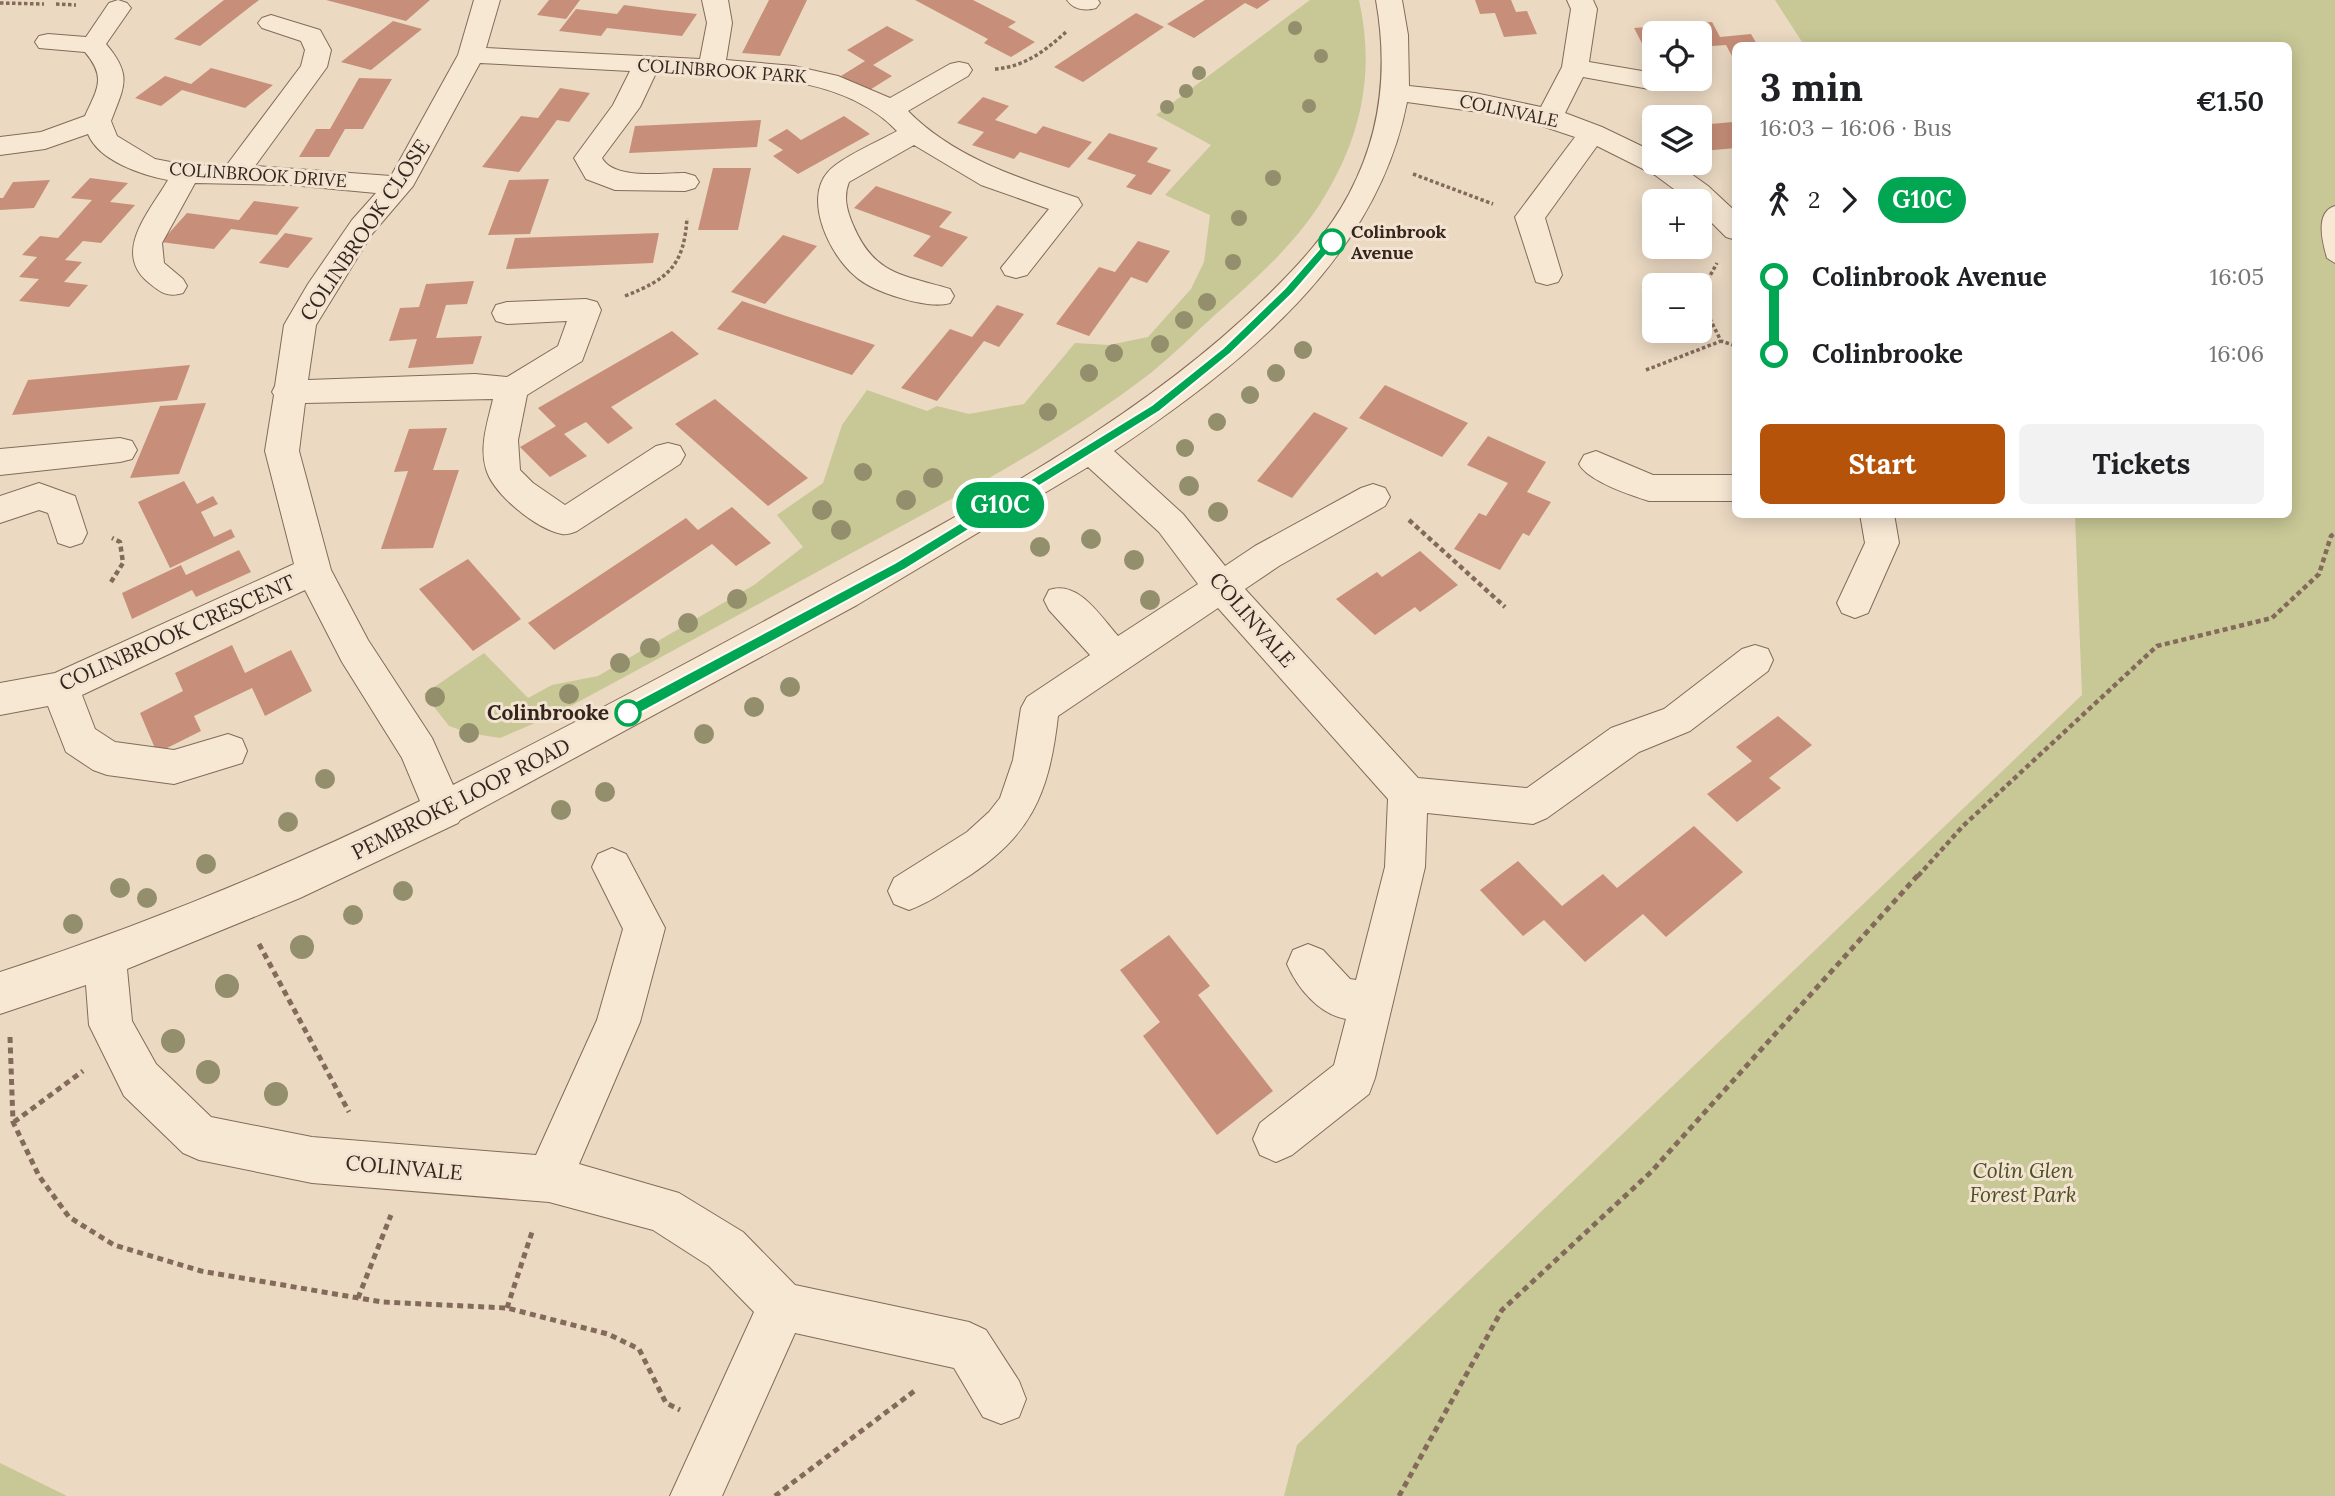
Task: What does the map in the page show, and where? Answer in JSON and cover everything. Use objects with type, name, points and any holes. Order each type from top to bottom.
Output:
[{"type":"street","name":"COLINBROOK CLOSE","points":[[444,811],[418,750],[355,651],[313,571],[282,451],[288,392],[300,325],[362,227],[399,186],[441,114],[471,55],[487,0]]},
{"type":"street","points":[[712,68],[716,35],[721,20],[720,6],[715,0]]},
{"type":"street","name":"PEMBROKE LOOP ROAD","points":[[4,992],[105,958],[240,906],[444,811],[899,566],[1156,408],[1227,351],[1289,291],[1325,252],[1351,212],[1376,166],[1398,93],[1396,29],[1389,0]]},
{"type":"street","points":[[1549,117],[1575,66],[1584,9],[1580,0]]},
{"type":"street","points":[[93,45],[118,8]]},
{"type":"street","points":[[235,173],[314,67],[318,50],[311,36],[271,23]]},
{"type":"street","points":[[0,146],[45,140],[97,121],[114,76],[111,65],[93,45],[48,43]]},
{"type":"street","name":"COLINBROOK PARK","points":[[471,55],[794,74],[838,83],[891,109],[914,133],[991,179],[1068,205],[1016,268]]},
{"type":"street","points":[[646,65],[626,107],[588,158],[596,173],[615,181],[685,182]]},
{"type":"street","points":[[1575,66],[1642,80]]},
{"type":"street","points":[[891,109],[959,70]]},
{"type":"street","name":"COLINVALE","points":[[1398,93],[1460,100],[1549,117],[1592,133],[1642,157]]},
{"type":"street","name":"COLINBROOK DRIVE","points":[[97,121],[105,141],[147,167],[186,174],[235,173],[399,186]]},
{"type":"street","points":[[914,133],[839,176],[830,196],[834,215],[853,260],[867,273],[889,283],[939,296]]},
{"type":"street","points":[[1547,275],[1530,218],[1592,133]]},
{"type":"street","points":[[173,286],[149,267],[147,243],[186,174]]},
{"type":"street","name":"COLINVALE","points":[[1674,175],[1732,226]]},
{"type":"street","points":[[288,392],[475,386],[512,389],[570,352],[586,310],[507,313]]},
{"type":"street","points":[[512,389],[501,443],[503,471],[518,490],[565,522],[668,455]]},
{"type":"street","points":[[0,462],[120,450]]},
{"type":"street","name":"COLINVALE","points":[[1091,450],[1171,523],[1221,587],[1408,794]]},
{"type":"street","points":[[0,510],[39,496],[61,457]]},
{"type":"street","points":[[1596,464],[1649,488],[1732,488]]},
{"type":"street","points":[[39,496],[62,505],[70,533]]},
{"type":"street","points":[[909,891],[993,836],[1022,797],[1035,746],[1040,708],[1268,556],[1373,497]]},
{"type":"street","points":[[1855,603],[1882,543],[1878,518]]},
{"type":"street","name":"COLINBROOK CRESCENT","points":[[0,699],[60,688],[313,571]]},
{"type":"street","points":[[1062,600],[1115,657]]},
{"type":"street","points":[[1276,1139],[1353,1078],[1405,867],[1408,794],[1533,806],[1625,740],[1677,720],[1755,660]]},
{"type":"street","points":[[60,688],[80,740],[107,758],[174,766],[228,751]]},
{"type":"street","points":[[550,1179],[618,1022],[643,928],[612,867]]},
{"type":"street","name":"COLINVALE","points":[[105,958],[111,1025],[140,1080],[199,1137],[312,1160],[550,1179],[663,1209],[726,1249],[782,1306]]},
{"type":"street","points":[[1308,964],[1338,997],[1372,1004]]},
{"type":"street","points":[[696,1496],[782,1306],[969,1347],[1002,1399]]},
{"type":"lane","points":[[2335,211],[2328,234],[2335,258]]},
{"type":"path","points":[[959,70],[1002,69],[1027,62],[1054,44],[1084,2]]},
{"type":"path","points":[[1376,166],[1412,174],[1530,218]]},
{"type":"path","points":[[586,310],[657,284],[672,269],[687,243],[685,182]]},
{"type":"path","points":[[1712,273],[1718,262]]},
{"type":"path","points":[[1712,323],[1721,341]]},
{"type":"path","points":[[1646,370],[1721,341],[1732,345]]},
{"type":"path","points":[[1373,497],[1415,523],[1505,607]]},
{"type":"path","points":[[1399,1496],[1502,1310],[1651,1172],[1963,826],[2157,646],[2272,618],[2319,574],[2331,536],[2335,533]]},
{"type":"path","points":[[256,937],[359,1132],[357,1164]]},
{"type":"path","points":[[4,992],[13,1122],[39,1176],[69,1217],[114,1245],[201,1271],[382,1302],[507,1308],[608,1334],[639,1349],[666,1403],[724,1433]]},
{"type":"path","points":[[13,1122],[121,1043]]},
{"type":"path","points":[[507,1308],[550,1179]]},
{"type":"path","points":[[358,1298],[371,1267]]},
{"type":"path","points":[[775,1496],[873,1424],[969,1347]]},
{"type":"green space","points":[[1310,0],[1359,0],[1366,55],[1365,82],[1361,108],[1345,158],[1318,207],[1283,250],[1152,372],[1080,423],[1004,470],[556,714],[500,738],[469,733],[449,726],[424,694],[484,653],[528,698],[552,685],[598,676],[754,585],[803,547],[777,515],[823,483],[842,425],[867,390],[927,411],[937,406],[969,414],[1024,404],[1075,343],[1109,345],[1148,337],[1191,289],[1204,262],[1210,215],[1165,195],[1211,145],[1156,115]]},
{"type":"green space","name":"Colin Glen Forest Park","points":[[1775,0],[2335,0],[2335,1496],[1284,1496],[1297,1445],[2082,695],[2075,518],[2292,518],[2292,42],[1802,42]]},
{"type":"green space","points":[[0,1463],[67,1496],[0,1496]]},
{"type":"building","points":[[224,0],[259,0],[200,46],[174,39]]},
{"type":"building","points":[[326,0],[430,0],[406,21]]},
{"type":"building","points":[[549,0],[580,0],[566,19],[537,15]]},
{"type":"building","points":[[769,0],[807,0],[780,56],[742,53]]},
{"type":"building","points":[[915,0],[973,0],[1016,22],[1008,27],[1035,42],[1011,57],[984,43],[988,39]]},
{"type":"building","points":[[1205,0],[1270,0],[1257,9],[1245,3],[1194,38],[1167,24]]},
{"type":"building","points":[[1475,0],[1511,0],[1516,12],[1527,11],[1537,34],[1504,37],[1495,13],[1480,14]]},
{"type":"building","points":[[624,5],[697,14],[682,36],[607,28],[601,36],[559,31],[576,9],[617,14]]},
{"type":"building","points":[[1136,13],[1164,27],[1083,82],[1054,67]]},
{"type":"building","points":[[393,21],[422,29],[371,70],[341,62]]},
{"type":"building","points":[[1712,22],[1720,37],[1751,34],[1756,42],[1732,42],[1732,56],[1726,45],[1712,46]]},
{"type":"building","points":[[887,26],[914,40],[873,65],[892,76],[868,91],[841,76],[865,61],[847,50]]},
{"type":"building","points":[[1642,27],[1642,43],[1634,28]]},
{"type":"building","points":[[211,68],[273,85],[245,108],[182,90],[161,106],[135,98],[165,76],[191,84]]},
{"type":"building","points":[[359,78],[392,79],[363,129],[345,129],[329,157],[299,157],[316,129],[330,129]]},
{"type":"building","points":[[560,88],[590,93],[569,122],[557,120],[519,172],[482,167],[521,116],[538,118]]},
{"type":"building","points":[[983,97],[1009,106],[995,120],[1036,134],[1043,126],[1092,142],[1069,168],[1020,152],[1014,159],[972,145],[984,132],[957,123]]},
{"type":"building","points":[[844,116],[870,134],[798,174],[773,156],[783,150],[768,140],[787,129],[801,140]]},
{"type":"building","points":[[761,120],[757,147],[629,153],[635,126]]},
{"type":"building","points":[[1732,122],[1732,148],[1712,150],[1712,124]]},
{"type":"building","points":[[1109,133],[1158,148],[1147,162],[1171,170],[1151,195],[1126,187],[1136,175],[1087,159]]},
{"type":"building","points":[[713,168],[751,168],[738,230],[698,230]]},
{"type":"building","points":[[90,178],[128,183],[110,202],[135,205],[101,243],[83,241],[65,260],[82,262],[64,282],[88,285],[69,307],[19,301],[39,279],[19,277],[37,257],[22,255],[40,236],[58,238],[92,200],[71,198]]},
{"type":"building","points":[[549,179],[530,234],[488,235],[509,180]]},
{"type":"building","points":[[50,180],[34,208],[0,210],[0,198],[3,198],[13,182]]},
{"type":"building","points":[[876,186],[952,212],[939,227],[968,237],[942,267],[913,256],[931,236],[854,208]]},
{"type":"building","points":[[254,201],[299,207],[277,235],[231,229],[214,249],[161,242],[187,213],[239,220]]},
{"type":"building","points":[[285,233],[313,238],[288,268],[259,263]]},
{"type":"building","points":[[659,233],[653,263],[506,269],[515,238]]},
{"type":"building","points":[[783,235],[817,246],[765,304],[731,292]]},
{"type":"building","points":[[1138,241],[1170,251],[1147,283],[1131,277],[1089,336],[1056,324],[1099,267],[1115,272]]},
{"type":"building","points":[[474,281],[467,304],[446,305],[436,338],[482,336],[473,364],[408,368],[417,339],[389,341],[400,308],[419,307],[426,284]]},
{"type":"building","points":[[742,301],[875,345],[852,375],[717,329]]},
{"type":"building","points":[[997,305],[1024,314],[999,347],[984,341],[937,401],[901,388],[950,329],[972,337]]},
{"type":"building","points":[[672,331],[699,354],[611,407],[633,428],[608,444],[586,422],[564,434],[587,456],[550,477],[520,447],[556,426],[538,408]]},
{"type":"building","points":[[190,365],[177,400],[12,415],[28,380]]},
{"type":"building","points":[[1385,385],[1468,423],[1442,457],[1359,418]]},
{"type":"building","points":[[715,399],[808,478],[768,506],[675,424]]},
{"type":"building","points":[[206,403],[179,474],[130,478],[160,406]]},
{"type":"building","points":[[1314,412],[1348,428],[1292,498],[1257,481]]},
{"type":"building","points":[[447,428],[433,470],[459,470],[433,548],[381,549],[408,471],[394,472],[409,429]]},
{"type":"building","points":[[1488,436],[1546,462],[1527,492],[1551,502],[1529,536],[1523,533],[1500,570],[1454,549],[1479,513],[1486,516],[1508,483],[1467,465]]},
{"type":"building","points":[[184,481],[197,504],[213,496],[218,504],[201,512],[214,537],[231,529],[235,537],[170,568],[138,502]]},
{"type":"building","points":[[732,507],[771,543],[736,566],[712,544],[554,650],[528,623],[686,518],[698,530]]},
{"type":"building","points":[[239,550],[251,572],[196,597],[192,590],[132,619],[122,593],[181,565],[186,575]]},
{"type":"building","points":[[1420,551],[1458,585],[1420,612],[1415,607],[1375,635],[1336,599],[1377,572],[1382,577]]},
{"type":"building","points":[[468,559],[521,619],[473,651],[419,589]]},
{"type":"building","points":[[232,645],[245,673],[291,650],[312,691],[265,716],[252,688],[194,716],[201,731],[157,753],[140,713],[183,691],[175,673]]},
{"type":"building","points":[[1778,716],[1812,745],[1769,778],[1781,788],[1737,822],[1707,794],[1752,761],[1736,747]]},
{"type":"building","points":[[1694,826],[1743,872],[1666,937],[1643,914],[1585,962],[1544,920],[1523,936],[1480,890],[1518,861],[1562,906],[1603,874],[1617,888]]},
{"type":"building","points":[[1169,935],[1210,986],[1198,995],[1273,1091],[1217,1135],[1143,1036],[1160,1022],[1120,970]]},
{"type":"bus line","name":"G10C","points":[[628,713],[899,566],[1156,408],[1227,351],[1289,291],[1332,242]]},
{"type":"place","name":"Colinbrook Avenue","points":[[1332,242]]},
{"type":"place","name":"Colinbrooke","points":[[628,713]]}]
